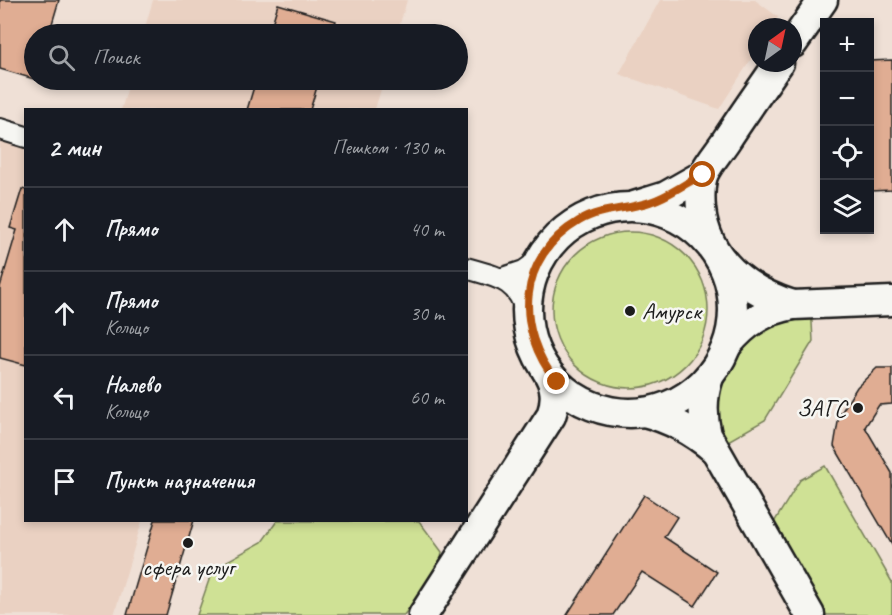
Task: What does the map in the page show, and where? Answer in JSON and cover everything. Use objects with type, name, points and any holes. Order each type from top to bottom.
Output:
[{"type":"main road","points":[[802,30],[823,1]]},
{"type":"main road","points":[[423,615],[555,407],[554,386],[530,333],[527,314],[528,295],[541,259],[558,237],[581,220],[598,212],[634,206],[666,196],[703,175],[773,72]]},
{"type":"main road","points":[[545,368],[571,395],[588,404],[624,413],[644,412],[680,401],[709,377],[728,344],[733,307],[731,288],[725,270],[709,242],[702,217],[703,175]]},
{"type":"main road","points":[[617,208],[636,207],[655,210],[689,226],[704,238],[727,267],[752,288],[793,304]]},
{"type":"main road","points":[[728,344],[747,324],[781,307],[793,304],[892,301]]},
{"type":"main road","points":[[709,377],[703,399],[707,435],[810,615]]},
{"type":"main road","points":[[551,416],[571,404],[588,404]]},
{"type":"main road","points":[[644,412],[687,428],[714,450]]},
{"type":"street","points":[[0,129],[24,135]]},
{"type":"street","points":[[503,278],[524,271],[541,259]]},
{"type":"street","points":[[468,269],[503,278],[520,295],[527,314]]},
{"type":"shaded area","points":[[153,0],[407,0],[400,24],[146,24]]},
{"type":"shaded area","points":[[660,0],[755,0],[778,17],[748,18],[748,64],[719,109],[619,74]]},
{"type":"shaded area","points":[[127,90],[381,90],[375,108],[122,108]]},
{"type":"shaded area","points":[[0,129],[24,137],[24,522],[142,522],[114,615],[0,615]]},
{"type":"green space","points":[[630,232],[660,238],[685,255],[702,280],[708,310],[702,340],[685,365],[660,382],[630,388],[600,382],[575,365],[558,340],[552,310],[558,280],[575,255],[600,238]]},
{"type":"green space","points":[[811,304],[813,341],[765,420],[714,449],[709,377],[728,344]]},
{"type":"green space","points":[[825,466],[892,582],[892,615],[810,615],[765,537],[800,480]]},
{"type":"green space","points":[[276,522],[420,522],[442,552],[440,566],[404,615],[197,615],[209,580],[220,565],[262,542]]},
{"type":"building","points":[[0,0],[59,0],[52,24],[24,24],[24,76],[0,69]]},
{"type":"building","points":[[278,4],[336,21],[335,24],[272,24]]},
{"type":"building","points":[[892,60],[892,190],[874,191],[874,61]]},
{"type":"building","points":[[253,90],[316,90],[311,108],[248,108]]},
{"type":"building","points":[[22,189],[24,190],[24,364],[0,358],[0,287],[17,230],[10,228]]},
{"type":"building","points":[[877,368],[892,368],[892,404],[879,405],[865,427],[892,473],[892,545],[834,446],[839,416],[857,387]]},
{"type":"building","points":[[644,495],[677,517],[664,537],[717,572],[695,606],[642,572],[613,615],[567,615]]},
{"type":"building","points":[[154,522],[193,522],[166,615],[127,615]]},
{"type":"place","name":"Амурск","points":[[630,311]]},
{"type":"place","name":"ЗАГС","points":[[858,408]]},
{"type":"place","name":"сфера услуг","points":[[188,543]]},
{"type":"route","points":[[557,382],[545,368],[530,333],[527,314],[528,295],[533,276],[551,244],[565,230],[598,212],[650,202],[666,196],[694,178],[703,175]]}]
